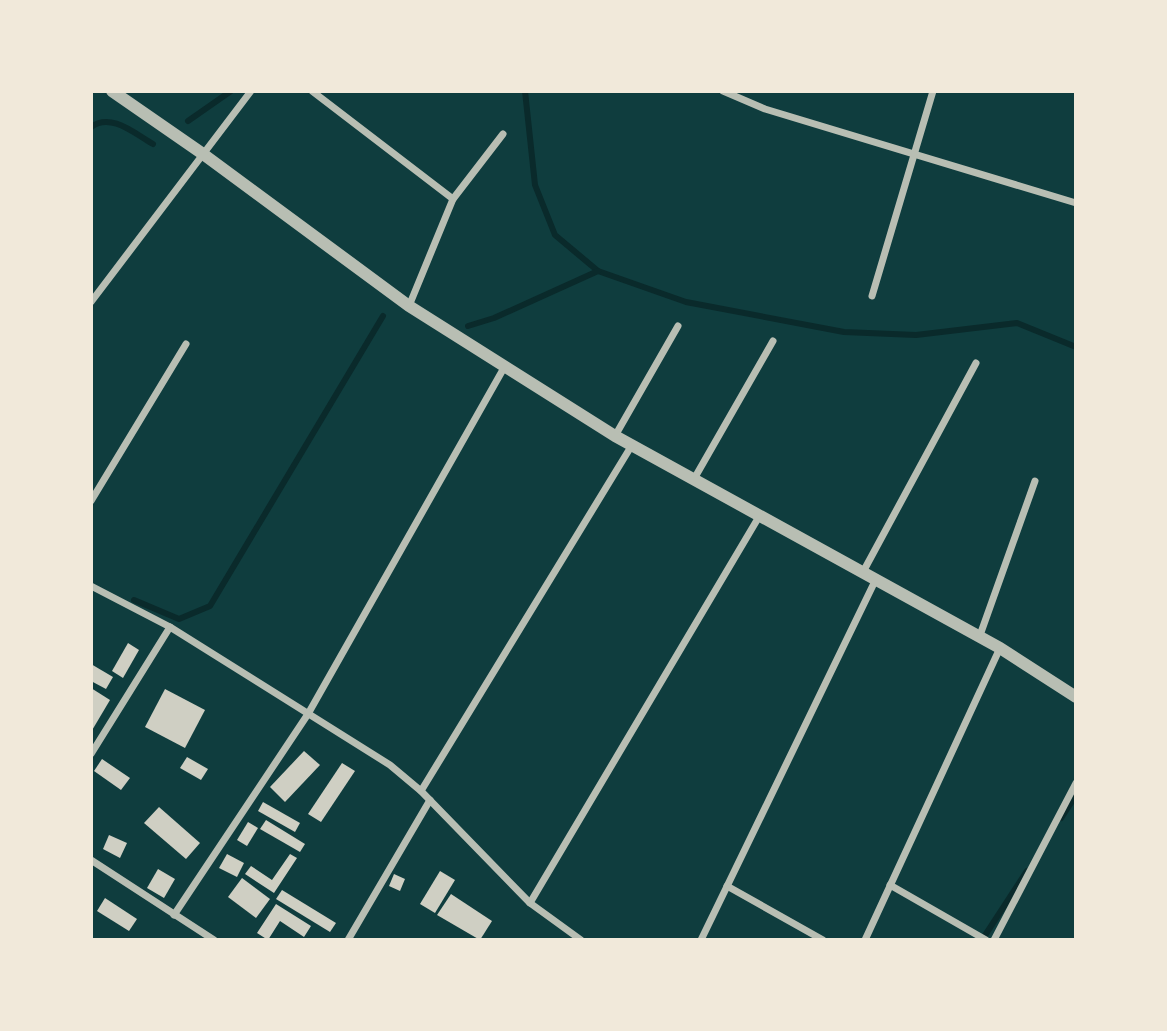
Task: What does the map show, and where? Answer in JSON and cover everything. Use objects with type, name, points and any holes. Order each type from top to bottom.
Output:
[{"type":"street","points":[[112,91],[203,154],[410,306],[615,436],[876,579],[978,639],[1000,648],[1076,697]]},
{"type":"street","points":[[91,302],[251,91]]},
{"type":"street","points":[[312,91],[453,199]]},
{"type":"street","points":[[723,91],[765,109],[1076,202]]},
{"type":"street","points":[[872,296],[933,91]]},
{"type":"street","points":[[410,306],[453,199],[503,134]]},
{"type":"street","points":[[615,436],[678,326]]},
{"type":"street","points":[[694,479],[772,341]]},
{"type":"street","points":[[91,501],[186,344]]},
{"type":"street","points":[[863,572],[976,363]]},
{"type":"street","points":[[174,915],[308,714],[505,366]]},
{"type":"street","points":[[421,791],[632,445]]},
{"type":"street","points":[[978,639],[1035,481]]},
{"type":"street","points":[[530,903],[760,515]]},
{"type":"street","points":[[701,940],[876,579]]},
{"type":"street","points":[[91,586],[170,627],[390,765],[421,791],[530,903],[580,940]]},
{"type":"street","points":[[91,754],[170,627]]},
{"type":"street","points":[[865,940],[1000,648]]},
{"type":"street","points":[[994,940],[1076,783]]},
{"type":"street","points":[[348,940],[430,800]]},
{"type":"street","points":[[91,860],[214,940]]},
{"type":"street","points":[[890,885],[986,940]]},
{"type":"street","points":[[727,886],[823,940]]},
{"type":"building","points":[[128,643],[139,650],[123,678],[112,671]]},
{"type":"building","points":[[91,664],[113,677],[106,689],[91,681]]},
{"type":"building","points":[[91,688],[110,700],[91,732]]},
{"type":"building","points":[[165,689],[205,710],[185,748],[145,727]]},
{"type":"building","points":[[304,751],[320,765],[285,802],[270,787]]},
{"type":"building","points":[[187,757],[208,769],[201,780],[180,768]]},
{"type":"building","points":[[102,759],[130,778],[121,790],[94,771]]},
{"type":"building","points":[[342,763],[355,771],[321,822],[308,814]]},
{"type":"building","points":[[263,802],[300,823],[295,832],[258,811]]},
{"type":"building","points":[[159,807],[200,843],[186,859],[144,823]]},
{"type":"building","points":[[266,820],[305,844],[300,852],[260,829]]},
{"type":"building","points":[[248,822],[258,828],[247,846],[237,840]]},
{"type":"building","points":[[109,835],[127,843],[120,858],[103,849]]},
{"type":"building","points":[[227,854],[244,863],[237,877],[219,868]]},
{"type":"building","points":[[290,854],[297,858],[274,893],[245,874],[251,866],[272,880]]},
{"type":"building","points":[[158,869],[175,879],[164,898],[147,888]]},
{"type":"building","points":[[440,871],[455,880],[435,913],[420,904]]},
{"type":"building","points":[[394,874],[405,879],[400,891],[389,886]]},
{"type":"building","points":[[242,878],[270,899],[256,918],[228,897]]},
{"type":"building","points":[[282,890],[336,923],[330,932],[276,899]]},
{"type":"building","points":[[451,894],[492,921],[480,940],[437,915]]},
{"type":"building","points":[[105,898],[137,919],[129,931],[97,911]]},
{"type":"building","points":[[276,904],[311,926],[304,937],[280,921],[268,940],[257,933]]},
{"type":"waterway","points":[[188,121],[231,91]]},
{"type":"waterway","points":[[525,91],[535,185],[555,235],[598,271],[686,302],[844,332],[916,335],[1017,323],[1076,347]]},
{"type":"waterway","points":[[91,127],[99,123],[115,123],[153,144]]},
{"type":"waterway","points":[[468,326],[494,318],[598,271]]},
{"type":"waterway","points":[[134,600],[179,619],[210,606],[383,316]]},
{"type":"waterway","points":[[1061,818],[1076,795]]},
{"type":"waterway","points":[[982,940],[1027,871]]}]
